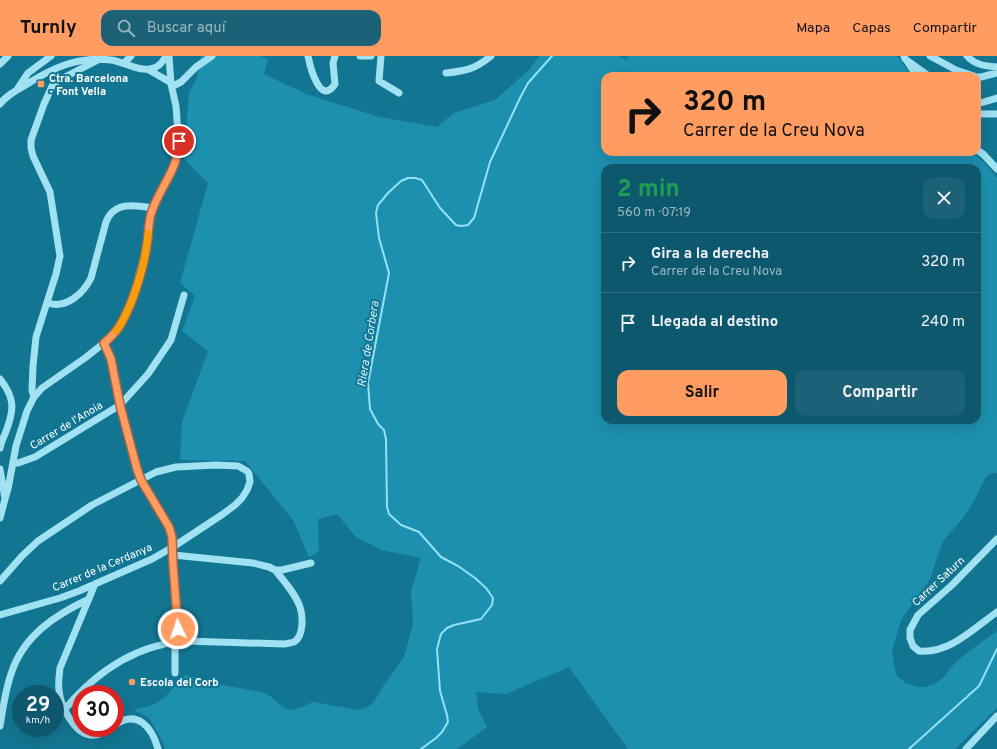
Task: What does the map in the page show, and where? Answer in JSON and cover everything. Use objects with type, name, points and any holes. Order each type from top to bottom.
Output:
[{"type":"street","points":[[0,64],[8,56]]},
{"type":"street","points":[[17,90],[28,74],[51,56]]},
{"type":"street","points":[[124,63],[131,56]]},
{"type":"street","points":[[149,70],[160,65],[166,56]]},
{"type":"street","points":[[0,518],[8,489],[21,428],[34,397],[42,388],[104,343],[120,326],[135,289],[147,245],[149,224],[153,208],[171,175],[179,148],[175,97],[171,84],[169,56]]},
{"type":"street","points":[[0,104],[6,97],[47,72],[60,66],[83,60],[100,59],[124,63],[149,70],[175,85],[181,82],[196,67],[212,56]]},
{"type":"street","points":[[308,56],[310,67],[318,86],[322,90],[326,91],[330,90],[335,84],[333,63],[335,56]]},
{"type":"street","points":[[360,56],[371,56]]},
{"type":"street","points":[[381,56],[379,81],[399,93]]},
{"type":"street","points":[[446,73],[464,72],[472,69],[490,56]]},
{"type":"street","points":[[930,56],[963,72]]},
{"type":"street","points":[[967,56],[976,63],[997,68]]},
{"type":"street","points":[[904,57],[913,72]]},
{"type":"street","points":[[904,57],[924,72]]},
{"type":"street","points":[[34,397],[32,390],[36,337],[48,303],[59,265],[60,256],[50,192],[33,156],[31,140],[53,84],[100,59]]},
{"type":"street","points":[[32,71],[33,80]]},
{"type":"street","points":[[981,77],[997,73]]},
{"type":"street","points":[[981,103],[997,98]]},
{"type":"street","points":[[981,114],[997,114]]},
{"type":"street","points":[[981,152],[997,169]]},
{"type":"street","points":[[48,303],[57,305],[69,301],[80,294],[88,284],[91,278],[106,222],[112,211],[120,207],[137,206],[153,208]]},
{"type":"street","name":"Carrer de l'Anoia","points":[[13,463],[18,463],[35,457],[120,405],[148,374],[171,340],[184,295]]},
{"type":"street","points":[[104,343],[111,359],[120,405],[137,469],[141,480],[169,527],[172,537],[178,629],[175,642],[175,673]]},
{"type":"street","points":[[0,379],[10,393],[13,407],[12,416],[0,446]]},
{"type":"street","name":"Carrer de la Cerdanya","points":[[0,615],[60,598],[152,559],[235,506],[247,490],[250,482],[247,471],[238,466],[176,467],[156,472],[141,480]]},
{"type":"street","points":[[0,469],[5,499]]},
{"type":"street","points":[[0,581],[22,556],[44,537],[92,505],[141,480]]},
{"type":"street","name":"Carrer Saturn","points":[[997,539],[952,585],[918,615],[910,630],[910,638],[913,646],[919,650],[938,650],[960,639],[997,612]]},
{"type":"street","points":[[65,709],[90,684],[119,661],[147,648],[175,642],[205,641],[285,644],[293,642],[297,639],[302,628],[300,608],[291,590],[275,570],[253,563],[173,555]]},
{"type":"street","points":[[275,570],[282,570],[310,563]]},
{"type":"street","points":[[72,721],[65,709],[59,691],[60,668],[95,584]]},
{"type":"street","points":[[0,726],[10,676],[23,649],[36,632],[51,620],[89,599]]},
{"type":"street","points":[[966,749],[997,716]]},
{"type":"street","points":[[124,720],[130,719],[143,723],[147,726],[156,741],[158,749]]},
{"type":"shaded area","points":[[201,56],[260,56],[268,59],[264,74],[306,94],[379,117],[437,127],[454,113],[495,100],[530,69],[539,56],[618,56],[627,60],[628,56],[897,56],[909,72],[601,72],[601,156],[976,156],[983,161],[997,178],[997,473],[988,475],[984,480],[975,500],[962,519],[943,541],[930,579],[901,620],[892,651],[897,676],[906,683],[918,687],[924,687],[934,684],[943,678],[954,664],[997,631],[997,708],[955,749],[628,749],[569,667],[506,694],[476,692],[478,709],[487,727],[457,749],[165,749],[163,742],[149,718],[134,710],[150,706],[158,702],[170,692],[185,675],[212,683],[265,693],[284,708],[290,710],[313,702],[358,710],[366,708],[372,704],[404,657],[413,624],[411,591],[421,558],[381,550],[356,537],[337,514],[318,519],[319,552],[309,557],[293,520],[245,461],[180,460],[182,422],[208,351],[182,331],[195,296],[180,283],[208,183],[184,159],[189,93],[197,77]]},
{"type":"waterway","name":"Riera de Corbera","points":[[421,749],[436,738],[448,722],[440,691],[437,649],[441,634],[447,628],[454,625],[481,619],[492,605],[493,598],[486,588],[475,578],[458,566],[441,557],[419,532],[401,525],[389,514],[387,507],[386,439],[384,430],[378,424],[370,409],[368,383],[389,273],[379,238],[376,213],[378,205],[401,181],[408,178],[415,178],[422,180],[440,208],[456,225],[468,225],[474,218],[490,162],[520,98],[528,83],[552,56]]},
{"type":"waterway","points":[[909,749],[979,686],[997,649]]},
{"type":"slow traffic","points":[[116,331],[123,321],[135,289],[143,264],[148,233]]},
{"type":"place","name":"Ctra. Barcelona - Font Vella","points":[[41,84]]},
{"type":"place","name":"Escola del Corb","points":[[132,682]]},
{"type":"route","points":[[178,629],[172,537],[169,527],[141,480],[137,469],[120,405],[111,359],[108,348],[104,343],[116,331],[123,321],[135,289],[143,264],[151,214],[156,200],[171,175],[176,161],[179,141]]}]
